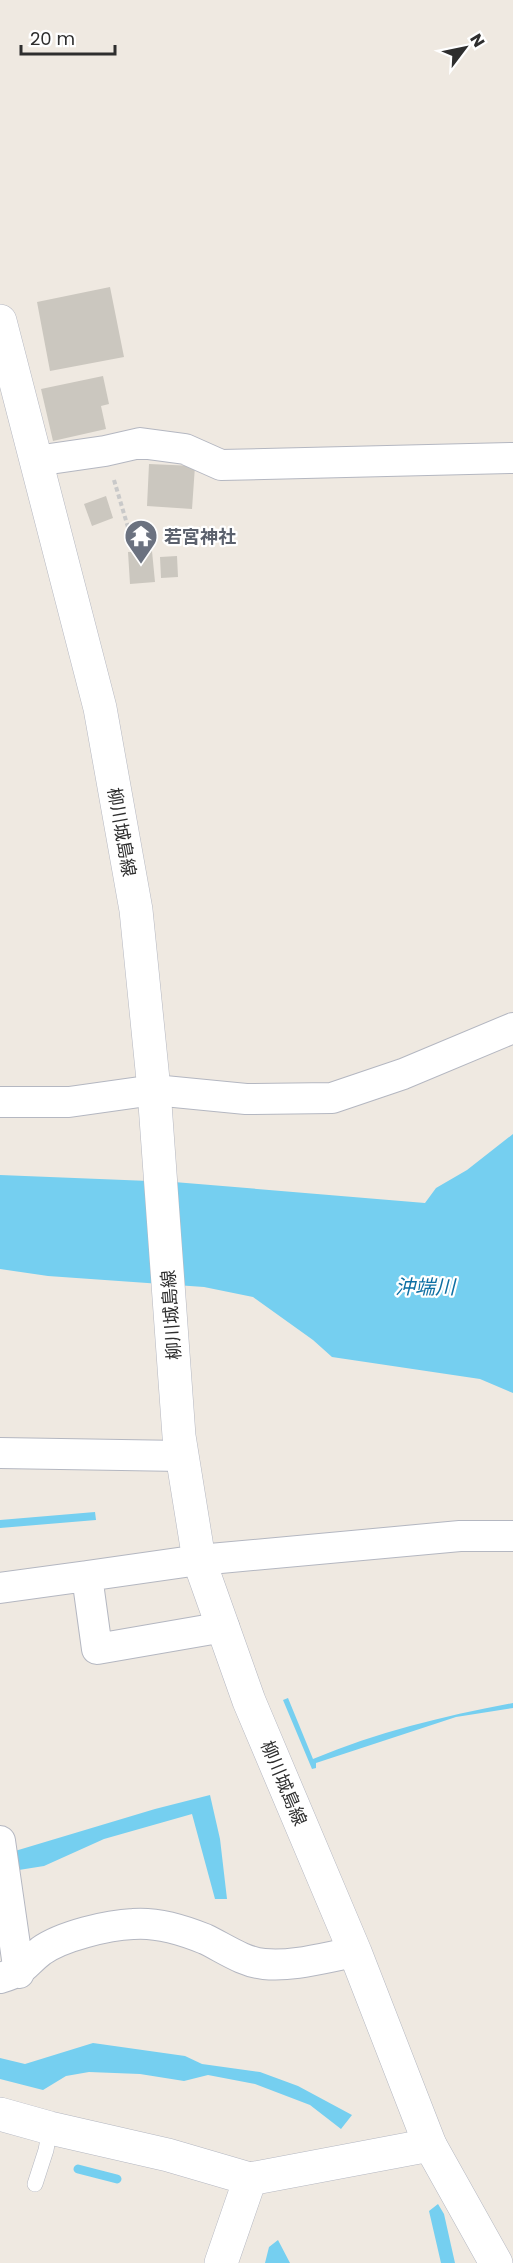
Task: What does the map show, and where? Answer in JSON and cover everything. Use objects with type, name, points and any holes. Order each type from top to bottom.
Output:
[{"type":"main road","name":"柳川城島線","points":[[0,321],[100,708],[136,910],[154,1090],[181,1446],[199,1560],[249,1701],[355,1952],[430,2145],[496,2263]]},
{"type":"main road","points":[[0,2114],[168,2155],[250,2179],[430,2145]]},
{"type":"main road","points":[[221,2263],[250,2179]]},
{"type":"street","points":[[36,461],[105,451],[140,442],[185,449],[221,465],[513,458]]},
{"type":"street","points":[[0,1102],[69,1102],[154,1090],[246,1099],[332,1098],[403,1074],[513,1028]]},
{"type":"street","points":[[0,1453],[181,1446]]},
{"type":"street","points":[[0,1588],[199,1560],[460,1536],[513,1536]]},
{"type":"street","points":[[87,1576],[97,1649],[224,1627]]},
{"type":"street","points":[[0,1845],[5,1880],[9,1975]]},
{"type":"street","points":[[9,1975],[42,1950],[77,1935],[132,1924],[158,1924],[204,1939],[231,1953],[262,1964],[292,1964],[355,1952]]},
{"type":"lane","points":[[35,2184],[46,2150],[50,2128]]},
{"type":"path","points":[[105,451],[130,534]]},
{"type":"water","name":"沖端川","points":[[513,1134],[513,1393],[480,1379],[332,1357],[313,1340],[253,1297],[204,1287],[48,1276],[0,1269],[0,1175],[174,1182],[425,1203],[436,1188],[467,1170]]},
{"type":"water","points":[[95,1512],[96,1520],[0,1528],[0,1520]]},
{"type":"water","points":[[288,1698],[313,1759],[337,1749],[437,1719],[513,1703],[513,1708],[456,1717],[316,1763],[316,1768],[312,1769],[283,1700]]},
{"type":"water","points":[[210,1795],[220,1839],[227,1899],[215,1899],[192,1814],[104,1839],[44,1866],[0,1873],[15,1851]]},
{"type":"water","points":[[93,2043],[185,2056],[202,2064],[260,2072],[298,2086],[352,2115],[341,2129],[310,2105],[255,2084],[208,2075],[184,2081],[140,2074],[89,2072],[66,2076],[43,2090],[0,2079],[0,2058],[25,2064]]},
{"type":"water","points":[[438,2204],[444,2214],[455,2263],[441,2263],[429,2211]]},
{"type":"water","points":[[278,2240],[290,2263],[265,2263],[269,2247]]},
{"type":"building","points":[[110,287],[124,357],[50,371],[37,302]]},
{"type":"building","points":[[103,376],[109,404],[101,406],[106,429],[53,441],[41,389]]},
{"type":"building","points":[[149,464],[195,466],[192,509],[147,506]]},
{"type":"building","points":[[106,496],[113,518],[92,526],[84,504]]},
{"type":"building","points":[[152,551],[155,582],[130,584],[128,552]]},
{"type":"building","points":[[177,556],[178,577],[161,578],[160,557]]},
{"type":"waterway","points":[[78,2169],[117,2179]]},
{"type":"place","name":"若宮神社","points":[[141,565]]}]
